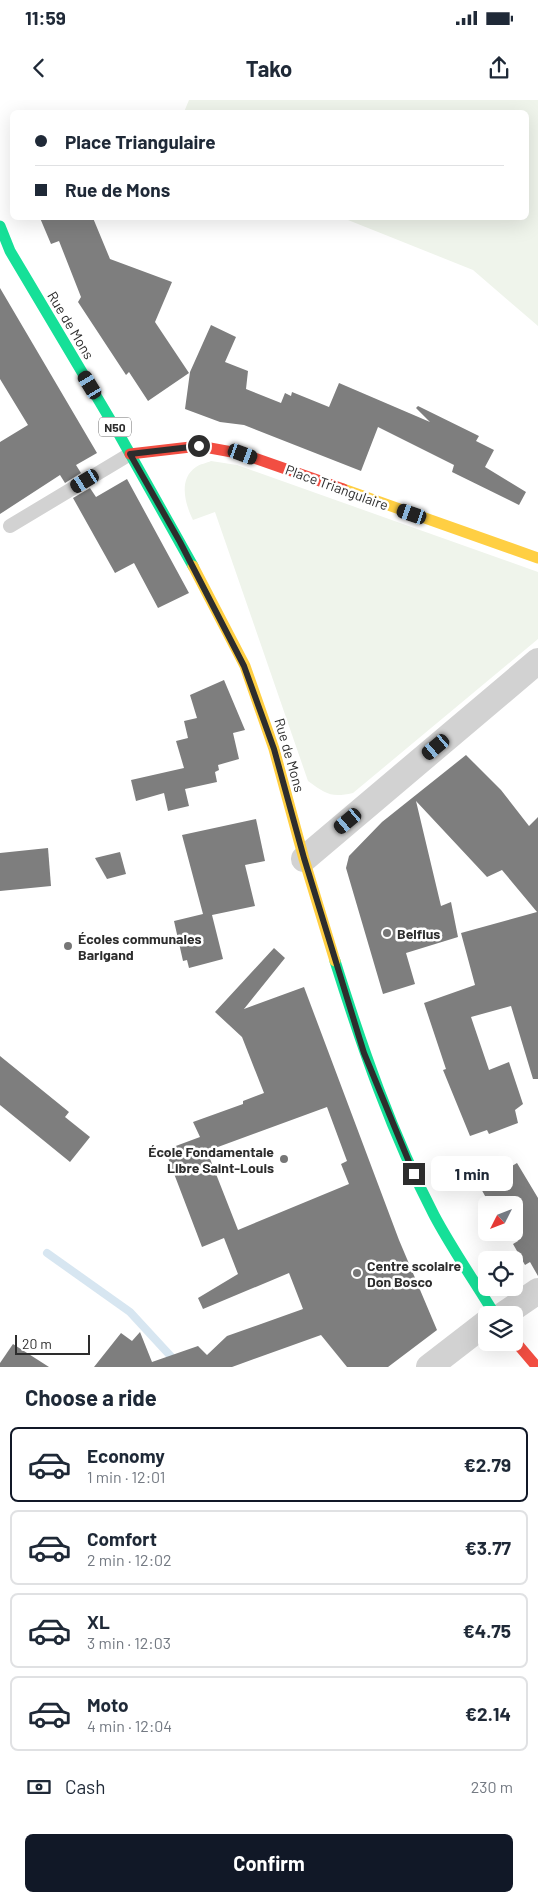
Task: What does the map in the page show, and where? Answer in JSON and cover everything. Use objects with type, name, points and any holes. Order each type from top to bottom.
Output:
[{"type":"main road","name":"Rue de Mons","points":[[0,226],[10,251],[180,542],[244,666],[274,749],[304,858],[364,1053],[401,1143],[434,1215],[490,1306]]},
{"type":"main road","name":"Place Triangulaire","points":[[130,454],[199,446],[243,454],[538,558]]},
{"type":"main road","points":[[523,1351],[537,1367]]},
{"type":"street","points":[[304,858],[538,660]]},
{"type":"street","points":[[516,1306],[538,1291]]},
{"type":"street","points":[[429,1367],[478,1327]]},
{"type":"lane","points":[[10,526],[130,454]]},
{"type":"shaded area","points":[[189,100],[538,100],[538,326],[473,270],[348,220],[529,220],[529,110],[185,110]]},
{"type":"shaded area","points":[[211,461],[237,465],[538,572],[538,639],[353,793],[334,795],[324,792],[308,781],[215,512],[193,520],[188,507],[185,485],[190,472],[199,465]]},
{"type":"building","points":[[41,220],[94,220],[110,259],[172,282],[155,322],[189,373],[148,401],[129,372],[126,375],[78,302],[81,297],[59,241],[51,244]]},
{"type":"building","points":[[0,288],[97,453],[76,465],[81,473],[65,483],[60,475],[0,514],[0,442],[28,425],[0,379]]},
{"type":"building","points":[[211,325],[236,337],[225,362],[248,371],[246,389],[281,403],[285,393],[291,396],[292,392],[329,407],[339,383],[430,422],[416,408],[418,406],[479,436],[476,441],[494,450],[485,467],[526,492],[519,505],[452,472],[454,465],[378,427],[361,471],[244,425],[220,422],[185,409],[190,372]]},
{"type":"building","points":[[127,479],[189,593],[158,608],[134,563],[115,573],[73,498],[90,488],[96,497]]},
{"type":"building","points":[[224,680],[245,730],[233,733],[239,759],[218,765],[219,770],[215,772],[217,782],[185,789],[189,806],[168,811],[164,793],[136,801],[131,780],[184,768],[176,741],[188,738],[184,721],[197,718],[190,695]]},
{"type":"building","points":[[466,755],[501,790],[529,826],[538,817],[538,1079],[533,1079],[511,1006],[471,1017],[489,1070],[509,1062],[523,1104],[515,1110],[518,1123],[489,1134],[487,1130],[470,1136],[443,1070],[446,1069],[424,1003],[475,985],[461,933],[537,912],[502,870],[487,877],[416,801],[441,906],[451,902],[458,937],[406,953],[415,984],[383,994],[346,868],[349,856],[382,822]]},
{"type":"building","points":[[256,819],[265,861],[245,865],[255,906],[212,915],[223,959],[189,968],[187,960],[183,961],[174,921],[203,914],[182,835]]},
{"type":"building","points":[[48,848],[51,886],[0,891],[0,853]]},
{"type":"building","points":[[120,852],[126,874],[107,879],[95,858]]},
{"type":"building","points":[[274,948],[285,958],[244,1009],[304,987],[399,1240],[437,1330],[388,1367],[347,1367],[321,1335],[232,1367],[94,1367],[121,1333],[132,1341],[140,1332],[152,1362],[198,1346],[207,1355],[227,1336],[303,1309],[289,1273],[203,1309],[198,1298],[238,1274],[224,1238],[202,1247],[165,1150],[200,1137],[193,1122],[243,1104],[243,1101],[264,1093],[242,1037],[215,1012]],"holes":[[[327,1107],[347,1161],[341,1164],[349,1184],[238,1230],[207,1151]]]},
{"type":"building","points":[[0,1056],[69,1112],[65,1117],[90,1137],[70,1162],[0,1105]]},
{"type":"building","points":[[517,1163],[538,1198],[538,1276],[530,1262],[525,1265],[523,1251],[517,1251],[513,1244],[523,1241],[523,1196],[485,1196],[479,1185]]},
{"type":"building","points":[[13,1344],[49,1367],[0,1367],[0,1363]]},
{"type":"waterway","points":[[47,1253],[130,1312],[177,1363]]},
{"type":"traffic: fast","points":[[0,226],[10,251],[120,436],[193,566]]},
{"type":"traffic: fast","points":[[335,961],[367,1058],[391,1122],[434,1215],[489,1306]]},
{"type":"traffic: slow","points":[[343,489],[538,558]]},
{"type":"traffic: slow","points":[[193,566],[245,666],[274,749],[304,859],[335,961]]},
{"type":"traffic: jam","points":[[130,454],[199,446],[243,454],[343,489]]},
{"type":"traffic: jam","points":[[523,1351],[537,1367]]},
{"type":"place","name":"Belfius","points":[[387,933]]},
{"type":"place","name":"Écoles communales Barigand","points":[[68,946]]},
{"type":"place","name":"École Fondamentale Libre Saint-Louis","points":[[284,1159]]},
{"type":"place","name":"Centre scolaire Don Bosco","points":[[357,1273]]},
{"type":"route","points":[[199,446],[130,454],[180,542],[244,666],[274,749],[304,858],[364,1053],[414,1174]]}]
